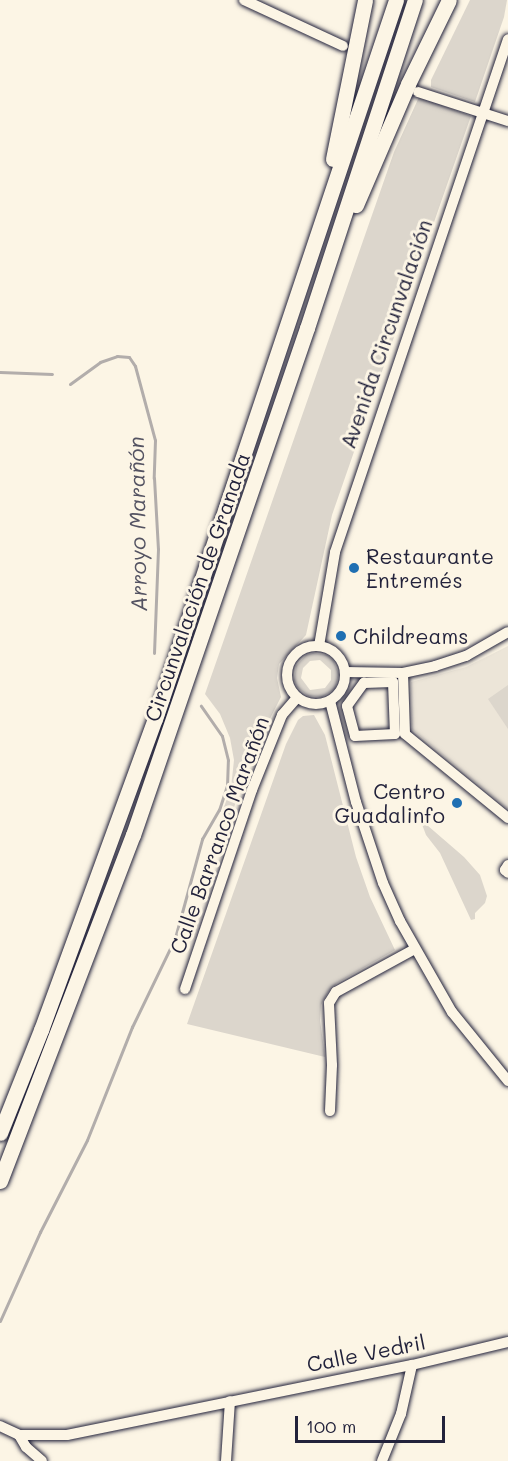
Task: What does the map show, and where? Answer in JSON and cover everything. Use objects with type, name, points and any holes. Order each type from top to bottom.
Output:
[{"type":"highway","points":[[325,213],[327,180],[337,145],[364,0]]},
{"type":"highway","name":"Circunvalación de Granada","points":[[0,1133],[45,1019],[155,719],[396,0]]},
{"type":"highway","name":"Circunvalación de Granada","points":[[0,1181],[133,835],[415,0]]},
{"type":"highway","points":[[335,238],[353,213],[408,84],[449,0]]},
{"type":"street","points":[[248,1],[343,46]]},
{"type":"street","name":"Avenida Circunvalación","points":[[319,646],[335,552],[508,39]]},
{"type":"street","points":[[418,92],[508,121]]},
{"type":"street","points":[[345,672],[404,674],[466,656],[508,632]]},
{"type":"street","points":[[311,646],[319,646],[334,652],[345,672],[342,689],[330,701],[313,705],[297,698],[288,684],[287,668],[296,654],[311,646]]},
{"type":"street","points":[[404,674],[405,734],[508,818]]},
{"type":"street","points":[[393,682],[395,734],[355,736],[347,706],[364,683],[393,682]]},
{"type":"street","name":"Calle Barranco Marañón","points":[[185,989],[252,790],[282,715],[297,698]]},
{"type":"street","points":[[330,701],[356,802],[372,852],[392,902],[415,949],[466,1032],[508,1082]]},
{"type":"street","points":[[508,865],[505,870],[508,873]]},
{"type":"street","points":[[330,1111],[332,1065],[328,1003],[336,992],[415,949]]},
{"type":"street","name":"Calle Vedril","points":[[0,1426],[19,1435],[67,1435],[411,1365],[508,1342]]},
{"type":"street","points":[[382,1461],[401,1414],[411,1365]]},
{"type":"street","points":[[226,1461],[230,1401]]},
{"type":"street","points":[[19,1435],[26,1447],[42,1461]]},
{"type":"shaded area","points":[[470,0],[507,0],[504,17],[475,102],[431,87],[431,80]]},
{"type":"shaded area","points":[[419,97],[471,116],[332,515],[306,635],[279,664],[277,678],[281,697],[253,752],[230,819],[221,815],[231,788],[234,760],[230,738],[220,714],[205,694],[394,152]]},
{"type":"shaded area","points":[[508,646],[508,809],[412,729],[411,682],[466,667]]},
{"type":"shaded area","points":[[313,653],[327,655],[333,660],[339,674],[335,689],[322,697],[308,696],[297,687],[294,680],[296,666],[306,655]],"holes":[[[320,660],[331,670],[331,680],[325,688],[310,690],[301,678],[303,668],[310,661]]]},
{"type":"shaded area","points":[[508,685],[508,729],[488,699]]},
{"type":"shaded area","points":[[314,715],[325,735],[356,857],[370,897],[395,950],[337,983],[328,992],[321,1005],[320,1020],[325,1057],[187,1024],[286,744],[298,720],[303,716]]},
{"type":"shaded area","points":[[420,819],[464,857],[480,875],[487,896],[485,903],[475,913],[475,919],[471,920],[440,853],[426,835]]},
{"type":"waterway","name":"Arroyo Marañón","points":[[70,384],[100,362],[117,356],[129,357],[135,366],[155,440],[154,478],[158,549],[154,653]]},
{"type":"waterway","name":"Arroyo Marañón","points":[[0,372],[52,374]]},
{"type":"waterway","points":[[0,1321],[40,1232],[87,1140],[132,1027],[175,938],[202,839],[219,810],[227,786],[228,760],[222,736],[201,706]]},
{"type":"place","name":"Restaurante Entremés","points":[[354,568]]},
{"type":"place","name":"Childreams","points":[[341,636]]},
{"type":"place","name":"Centro Guadalinfo","points":[[457,803]]}]
